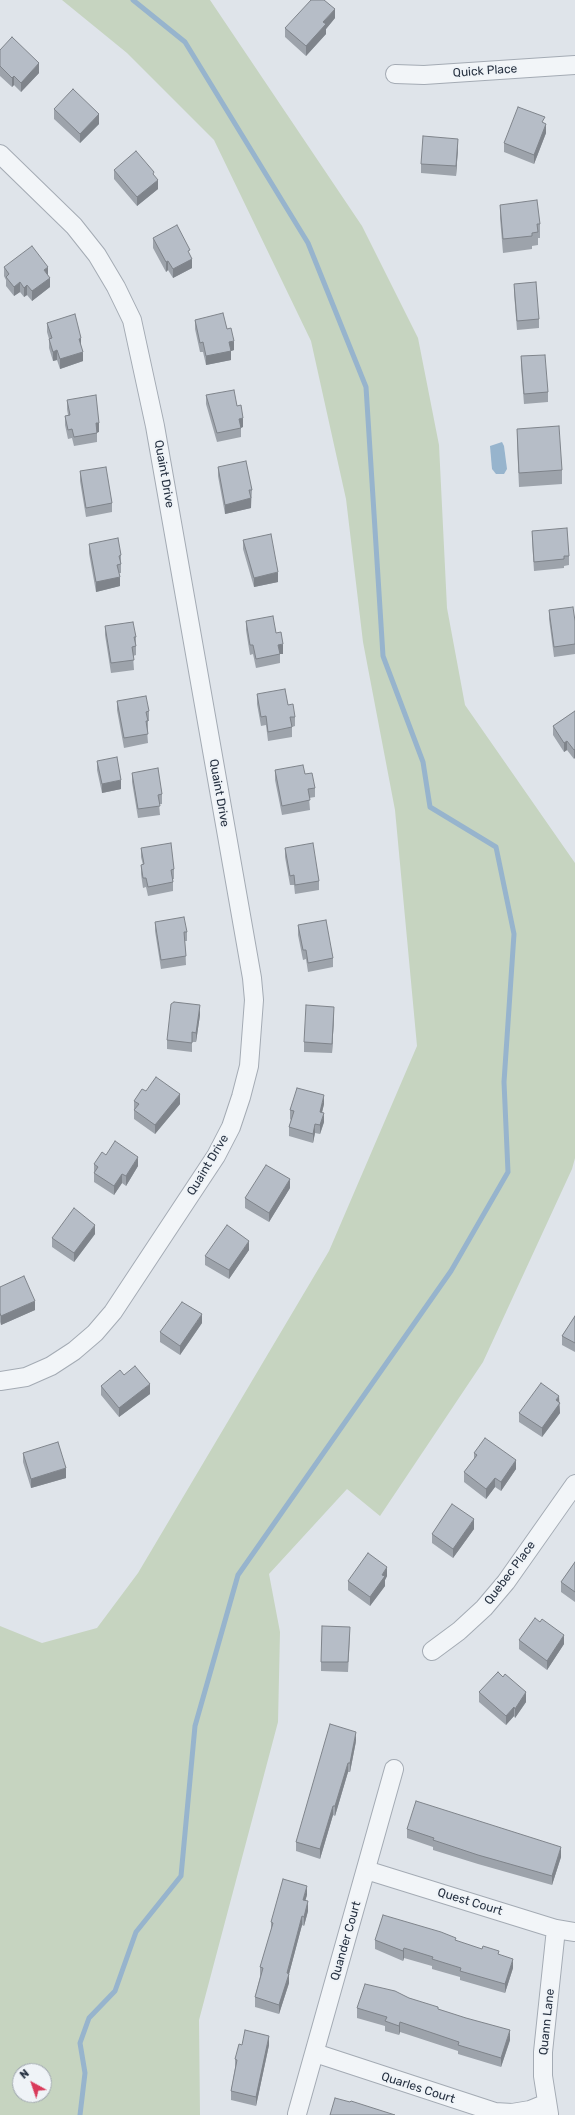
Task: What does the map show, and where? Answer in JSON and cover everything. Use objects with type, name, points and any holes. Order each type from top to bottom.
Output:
[{"type":"street","name":"Quick Place","points":[[394,74],[424,75],[575,65]]},
{"type":"street","name":"Quaint Drive","points":[[0,154],[74,226],[105,268],[132,320],[155,426],[252,978],[254,1000],[249,1066],[231,1127],[216,1156],[113,1312],[95,1333],[74,1351],[51,1366],[26,1377],[0,1381]]},
{"type":"street","name":"Quebec Place","points":[[432,1651],[459,1631],[484,1608],[506,1582],[575,1484]]},
{"type":"street","name":"Quander Court","points":[[297,2114],[394,1769]]},
{"type":"street","name":"Quest Court","points":[[366,1870],[556,1929],[575,1932]]},
{"type":"street","name":"Quann Lane","points":[[548,2109],[543,2076],[543,2052],[556,1929]]},
{"type":"street","name":"Quarles Court","points":[[314,2053],[406,2085],[495,2112],[518,2112],[548,2109]]},
{"type":"green space","points":[[62,0],[210,0],[362,226],[418,338],[439,445],[447,608],[465,705],[575,863],[575,1158],[572,1169],[483,1362],[380,1516],[347,1489],[269,1574],[280,1632],[278,1722],[199,2020],[200,2115],[0,2115],[0,1626],[42,1643],[97,1628],[138,1573],[329,1251],[417,1046],[395,810],[363,642],[346,499],[311,341],[214,140],[127,53]]},
{"type":"water","points":[[502,442],[504,446],[507,469],[504,474],[496,474],[492,469],[490,446]]},
{"type":"building","points":[[311,0],[324,0],[335,9],[323,22],[326,24],[306,46],[285,28]]},
{"type":"building","points":[[12,37],[39,63],[21,83],[14,76],[12,78],[0,66],[0,50]]},
{"type":"building","points":[[73,89],[99,114],[80,134],[54,109]]},
{"type":"building","points":[[518,107],[545,117],[542,122],[546,124],[534,155],[504,143]]},
{"type":"building","points":[[423,136],[458,139],[456,166],[421,164]]},
{"type":"building","points":[[136,151],[154,172],[153,174],[158,180],[137,197],[114,170]]},
{"type":"building","points":[[537,200],[540,224],[537,224],[538,232],[532,233],[532,236],[503,239],[500,205]]},
{"type":"building","points":[[177,225],[190,250],[188,251],[192,259],[173,269],[168,261],[166,262],[153,238]]},
{"type":"building","points":[[32,246],[48,267],[44,270],[50,278],[32,291],[27,285],[24,288],[20,282],[14,287],[6,277],[9,274],[4,267]]},
{"type":"building","points":[[536,282],[539,319],[517,321],[514,284]]},
{"type":"building","points":[[223,313],[227,329],[231,328],[234,341],[229,342],[231,351],[206,356],[203,342],[200,343],[195,320]]},
{"type":"building","points":[[75,314],[81,338],[79,339],[83,352],[60,359],[57,350],[53,352],[49,339],[52,338],[47,323]]},
{"type":"building","points":[[545,355],[548,392],[524,394],[521,356]]},
{"type":"building","points":[[234,390],[237,406],[241,405],[243,418],[239,419],[241,428],[217,433],[206,395]]},
{"type":"building","points":[[96,395],[99,423],[96,423],[97,433],[74,437],[72,429],[68,430],[65,416],[70,415],[67,400]]},
{"type":"building","points":[[559,426],[562,470],[519,473],[517,429]]},
{"type":"building","points":[[246,461],[252,490],[249,490],[251,498],[225,505],[218,467]]},
{"type":"building","points":[[106,467],[112,503],[86,508],[80,471]]},
{"type":"building","points":[[567,528],[569,556],[564,556],[564,559],[534,562],[532,531]]},
{"type":"building","points":[[271,534],[278,572],[254,578],[243,540]]},
{"type":"building","points":[[118,538],[121,564],[117,565],[120,577],[96,582],[89,544]]},
{"type":"building","points":[[573,607],[575,621],[575,644],[554,647],[549,610]]},
{"type":"building","points":[[273,616],[276,633],[281,632],[283,644],[278,645],[280,654],[256,659],[253,645],[250,645],[246,621]]},
{"type":"building","points":[[133,622],[136,637],[134,637],[136,646],[132,647],[134,660],[111,663],[105,626]]},
{"type":"building","points":[[285,689],[288,705],[293,704],[295,717],[290,717],[292,727],[268,732],[266,716],[261,717],[257,694]]},
{"type":"building","points":[[146,696],[149,711],[146,712],[148,734],[124,738],[117,701]]},
{"type":"building","points":[[575,711],[574,750],[567,741],[564,743],[553,726]]},
{"type":"building","points":[[117,757],[121,780],[102,784],[97,761]]},
{"type":"building","points":[[303,765],[305,774],[312,773],[315,788],[308,789],[310,800],[282,806],[275,770]]},
{"type":"building","points":[[158,768],[162,794],[158,795],[160,806],[138,809],[132,773]]},
{"type":"building","points":[[171,843],[174,869],[171,870],[173,882],[148,887],[146,878],[143,878],[141,865],[144,864],[141,848]]},
{"type":"building","points":[[313,843],[319,881],[295,885],[294,875],[290,876],[285,848]]},
{"type":"building","points":[[184,917],[187,932],[184,932],[186,956],[161,960],[155,922]]},
{"type":"building","points":[[326,920],[333,958],[308,963],[306,950],[303,950],[298,925]]},
{"type":"building","points":[[174,1002],[200,1005],[196,1033],[192,1032],[192,1043],[167,1040],[171,1004]]},
{"type":"building","points":[[306,1005],[334,1007],[332,1044],[304,1042]]},
{"type":"building","points":[[156,1077],[180,1094],[155,1125],[134,1110],[139,1104],[134,1101],[142,1089],[146,1091]]},
{"type":"building","points":[[297,1088],[324,1095],[320,1112],[324,1113],[320,1125],[315,1124],[313,1134],[289,1127],[294,1111],[290,1110]]},
{"type":"building","points":[[115,1141],[138,1157],[126,1176],[122,1174],[114,1186],[94,1173],[98,1167],[94,1164],[102,1152],[106,1155]]},
{"type":"building","points":[[266,1165],[290,1179],[269,1213],[245,1198]]},
{"type":"building","points":[[74,1208],[95,1225],[74,1253],[52,1238]]},
{"type":"building","points":[[227,1225],[249,1241],[229,1270],[205,1256]]},
{"type":"building","points":[[24,1276],[35,1301],[1,1316],[0,1287]]},
{"type":"building","points":[[182,1302],[202,1314],[180,1346],[160,1332]]},
{"type":"building","points":[[575,1316],[575,1343],[562,1336]]},
{"type":"building","points":[[135,1366],[150,1384],[119,1408],[101,1386],[120,1370],[124,1375]]},
{"type":"building","points":[[541,1383],[559,1396],[556,1400],[560,1403],[542,1428],[519,1413]]},
{"type":"building","points":[[485,1438],[516,1460],[501,1482],[495,1478],[486,1489],[464,1472],[477,1455],[474,1453]]},
{"type":"building","points":[[58,1442],[66,1468],[31,1479],[23,1453]]},
{"type":"building","points":[[452,1504],[474,1519],[453,1549],[432,1534]]},
{"type":"building","points":[[368,1553],[387,1567],[382,1575],[385,1576],[370,1597],[348,1581]]},
{"type":"building","points":[[575,1562],[575,1592],[561,1582]]},
{"type":"building","points":[[535,1618],[540,1622],[542,1619],[564,1635],[547,1661],[519,1640]]},
{"type":"building","points":[[322,1626],[350,1627],[348,1662],[321,1662]]},
{"type":"building","points":[[498,1672],[503,1677],[505,1674],[526,1692],[515,1709],[514,1707],[506,1716],[479,1692]]},
{"type":"building","points":[[330,1724],[356,1732],[350,1763],[348,1763],[335,1806],[333,1806],[320,1849],[296,1842]]},
{"type":"building","points":[[416,1801],[561,1847],[552,1876],[478,1855],[433,1840],[434,1838],[407,1829]]},
{"type":"building","points":[[283,1879],[307,1886],[303,1900],[308,1901],[304,1917],[302,1916],[287,1973],[289,1974],[279,2005],[255,1997],[263,1968],[260,1967],[273,1923],[271,1922]]},
{"type":"building","points":[[383,1915],[441,1932],[456,1938],[455,1940],[482,1949],[483,1946],[499,1951],[498,1954],[513,1959],[505,1984],[460,1971],[461,1968],[432,1959],[433,1957],[404,1948],[403,1951],[375,1940]]},
{"type":"building","points":[[365,1984],[395,1991],[409,1998],[438,2007],[438,2009],[510,2030],[501,2058],[458,2045],[459,2042],[400,2022],[399,2026],[385,2021],[387,2017],[357,2008]]},
{"type":"building","points":[[245,2030],[269,2036],[256,2097],[231,2091],[237,2060],[235,2059],[239,2044],[242,2045]]},
{"type":"building","points":[[335,2098],[351,2101],[395,2115],[330,2115]]},
{"type":"waterway","points":[[80,2115],[85,2073],[80,2043],[89,2018],[115,1991],[136,1932],[181,1876],[195,1726],[238,1575],[451,1271],[508,1172],[504,1082],[514,934],[496,847],[430,807],[423,762],[383,656],[366,387],[308,243],[185,42],[133,0]]}]
